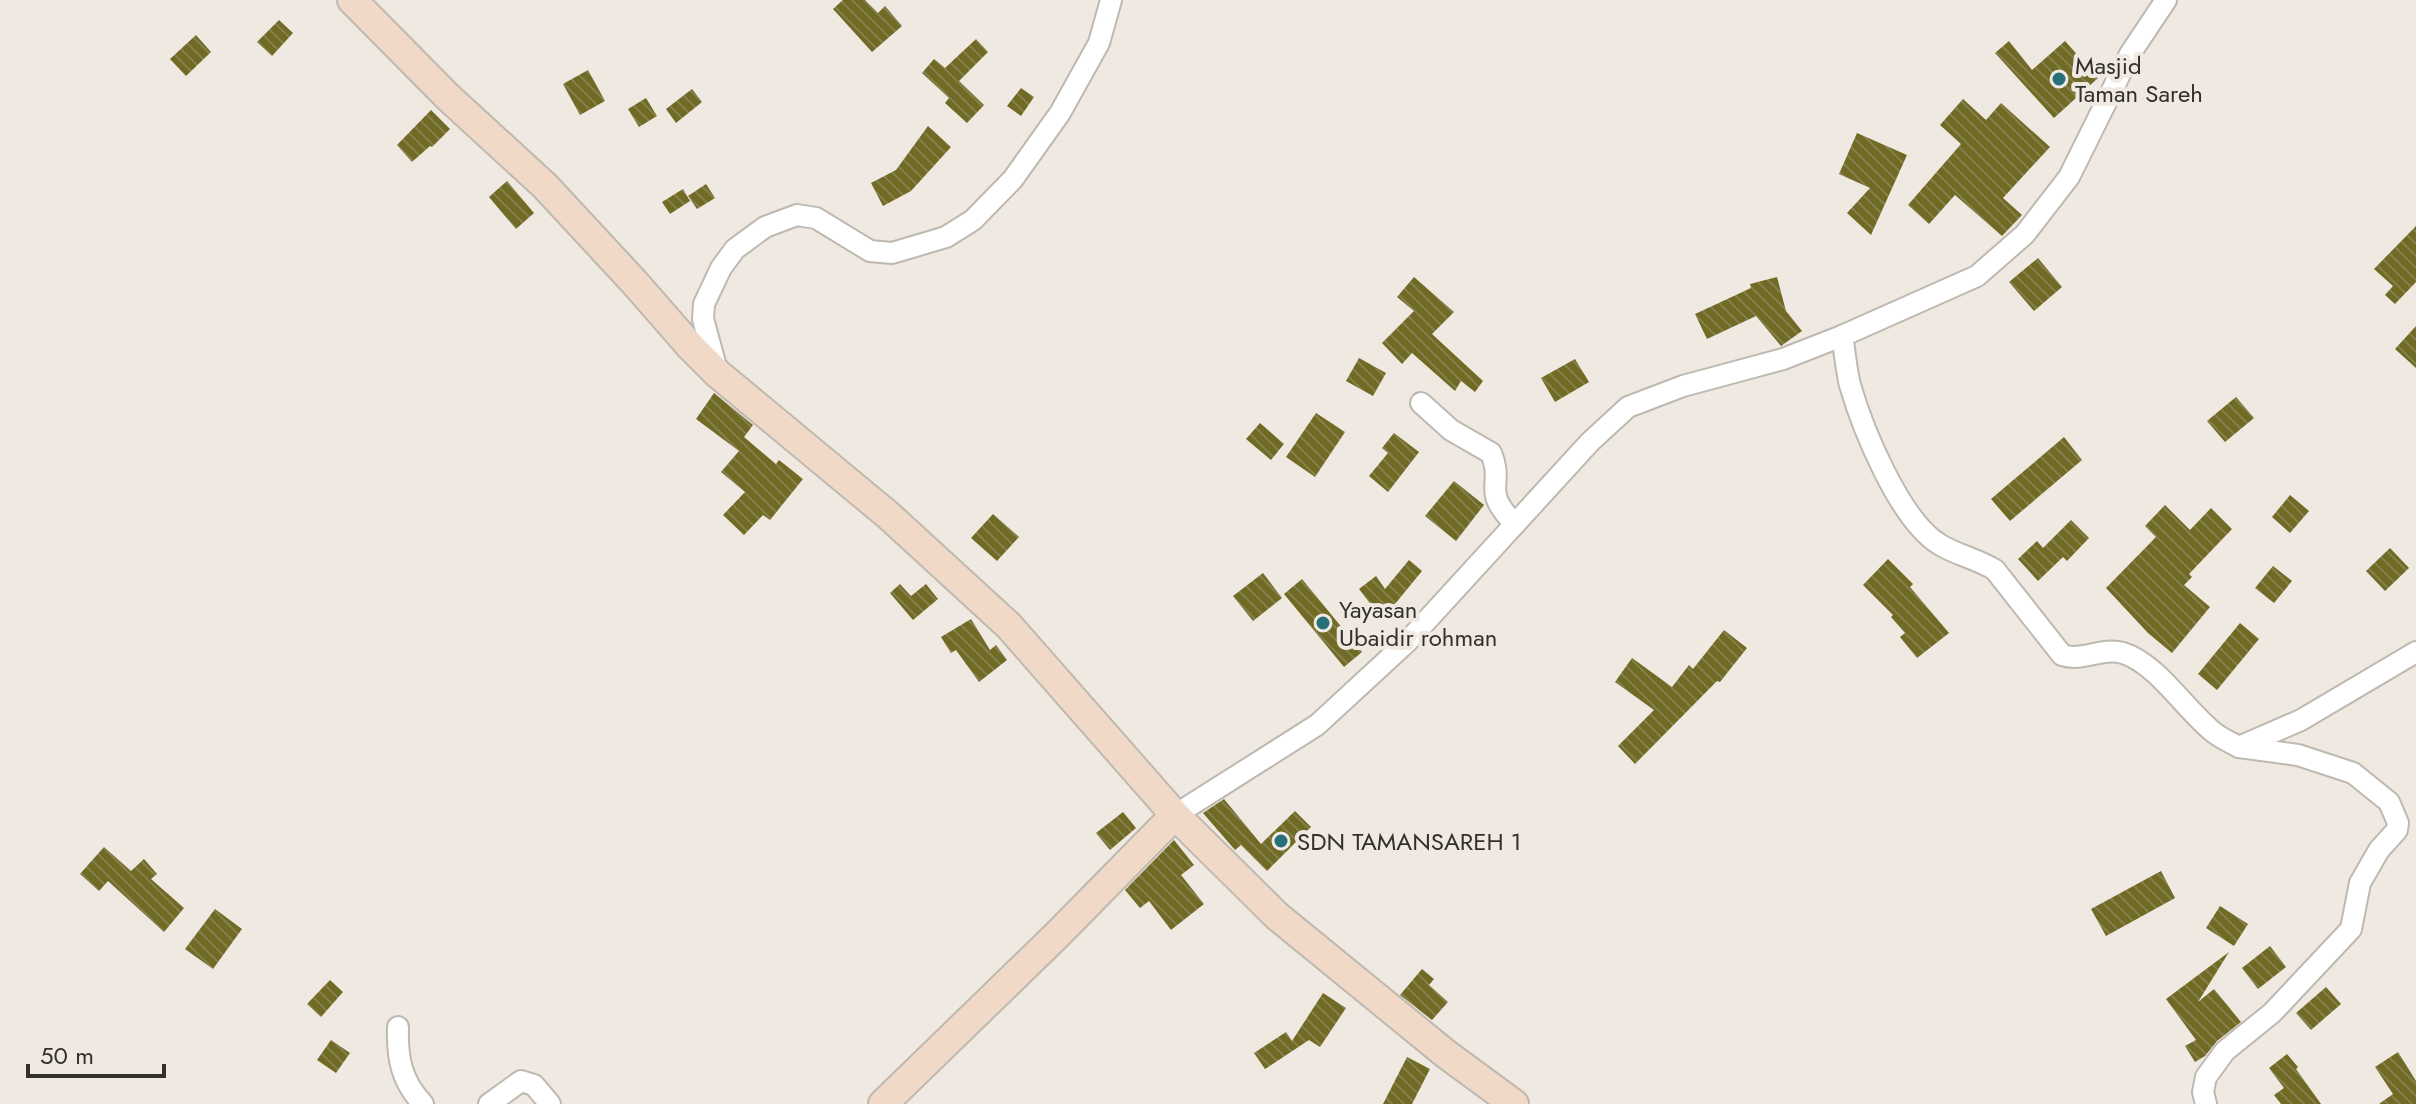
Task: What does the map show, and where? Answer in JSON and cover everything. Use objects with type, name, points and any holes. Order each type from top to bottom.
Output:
[{"type":"street","points":[[352,0],[438,87],[545,186],[718,374],[888,515],[1009,626],[1175,815],[1277,916],[1446,1054],[1514,1104]]},
{"type":"street","points":[[718,374],[703,319],[704,304],[721,268],[735,249],[765,227],[797,215],[816,218],[870,251],[892,253],[946,237],[973,220],[1013,179],[1060,113],[1099,43],[1111,0]]},
{"type":"street","points":[[883,1104],[1175,815],[1317,725],[1407,642],[1590,442],[1628,407],[1683,386],[1783,359],[1977,276],[2025,234],[2069,177],[2130,54],[2166,0]]},
{"type":"street","points":[[1842,336],[1850,383],[1865,429],[1915,524],[1940,545],[1995,570],[2062,655],[2075,659],[2089,654],[2124,653],[2147,667],[2214,733],[2239,747],[2298,755],[2353,773],[2389,802],[2398,823],[2397,830],[2379,850],[2360,883],[2351,929],[2272,1013],[2225,1051],[2206,1077],[2203,1092],[2206,1104]]},
{"type":"street","points":[[1421,403],[1451,430],[1491,453],[1495,465],[1494,495],[1498,507],[1515,524]]},
{"type":"street","points":[[2239,747],[2301,720],[2416,652]]},
{"type":"street","points":[[398,1027],[397,1052],[402,1074],[423,1104]]},
{"type":"street","points":[[489,1104],[521,1081],[534,1085],[550,1104]]},
{"type":"building","points":[[843,0],[865,0],[878,13],[885,6],[902,26],[872,52],[833,9]]},
{"type":"building","points":[[279,20],[293,33],[272,56],[257,42]]},
{"type":"building","points":[[196,35],[211,52],[186,76],[170,59]]},
{"type":"building","points":[[976,39],[988,52],[959,81],[984,105],[967,123],[945,103],[949,98],[922,73],[934,59],[945,68]]},
{"type":"building","name":"Masjid Taman Sareh","points":[[2009,41],[2032,70],[2065,41],[2098,78],[2054,118],[1995,53]]},
{"type":"building","points":[[588,70],[605,101],[580,115],[563,84]]},
{"type":"building","points":[[1021,88],[1034,97],[1021,116],[1007,106]]},
{"type":"building","points":[[692,89],[702,102],[676,123],[666,109]]},
{"type":"building","points":[[646,98],[657,116],[639,127],[628,109]]},
{"type":"building","points":[[1963,99],[1986,120],[2001,103],[2050,147],[2003,198],[2022,215],[2002,236],[1955,195],[1929,224],[1908,205],[1961,144],[1940,125]]},
{"type":"building","points":[[431,110],[450,129],[412,162],[397,145]]},
{"type":"building","points":[[928,126],[951,147],[911,191],[883,206],[871,183],[896,170]]},
{"type":"building","points":[[1857,133],[1907,155],[1871,235],[1847,213],[1870,188],[1839,174]]},
{"type":"building","points":[[507,181],[534,213],[516,229],[489,197]]},
{"type":"building","points":[[706,184],[715,198],[697,209],[688,196]]},
{"type":"building","points":[[683,189],[690,201],[670,214],[662,202]]},
{"type":"building","points":[[2416,226],[2416,282],[2395,304],[2385,295],[2393,286],[2374,269]]},
{"type":"building","points":[[2038,258],[2062,287],[2034,311],[2009,282]]},
{"type":"building","points":[[1414,277],[1454,312],[1432,334],[1483,381],[1475,392],[1461,381],[1455,391],[1412,353],[1402,364],[1382,343],[1414,311],[1397,297]]},
{"type":"building","points":[[1777,277],[1786,311],[1802,331],[1781,346],[1756,316],[1707,339],[1695,314],[1751,288],[1750,284]]},
{"type":"building","points":[[2416,326],[2416,368],[2395,349]]},
{"type":"building","points":[[1359,358],[1386,373],[1373,396],[1346,381]]},
{"type":"building","points":[[1575,359],[1589,382],[1555,402],[1541,378]]},
{"type":"building","points":[[714,393],[753,425],[744,437],[776,464],[779,460],[803,479],[770,520],[763,515],[744,535],[723,515],[745,492],[721,472],[739,451],[696,419]]},
{"type":"building","points":[[2236,397],[2254,418],[2225,442],[2207,421]]},
{"type":"building","points":[[1316,413],[1345,432],[1315,477],[1286,457]]},
{"type":"building","points":[[1260,423],[1284,444],[1271,460],[1246,439]]},
{"type":"building","points":[[1394,433],[1419,452],[1388,492],[1369,476],[1388,453],[1382,448]]},
{"type":"building","points":[[2064,437],[2082,460],[2010,521],[1991,499]]},
{"type":"building","points":[[1454,481],[1484,505],[1456,541],[1425,516]]},
{"type":"building","points":[[2290,495],[2309,511],[2290,533],[2272,517]]},
{"type":"building","points":[[2165,505],[2190,530],[2211,508],[2232,529],[2189,574],[2192,577],[2184,585],[2210,607],[2172,653],[2148,633],[2106,588],[2156,537],[2145,526]]},
{"type":"building","points":[[993,514],[1019,537],[997,561],[971,538]]},
{"type":"building","points":[[2071,520],[2089,538],[2067,561],[2063,557],[2038,581],[2018,559],[2037,541],[2043,548]]},
{"type":"building","points":[[2390,548],[2409,568],[2385,591],[2366,571]]},
{"type":"building","points":[[1888,559],[1913,584],[1910,587],[1949,633],[1917,658],[1900,637],[1905,633],[1891,617],[1893,615],[1863,585]]},
{"type":"building","points":[[1409,560],[1422,571],[1395,604],[1397,606],[1381,618],[1359,589],[1376,576],[1385,589]]},
{"type":"building","points":[[2273,566],[2292,581],[2274,603],[2255,588]]},
{"type":"building","name":"Yayasan Ubaidir rohman","points":[[1263,573],[1282,598],[1253,621],[1233,596]]},
{"type":"building","name":"Yayasan Ubaidir rohman","points":[[1302,579],[1362,652],[1344,667],[1284,594]]},
{"type":"building","points":[[900,584],[911,596],[926,584],[938,599],[913,620],[890,593]]},
{"type":"building","points":[[971,619],[990,650],[996,645],[1007,660],[979,682],[956,650],[951,653],[941,637]]},
{"type":"building","points":[[2240,623],[2259,639],[2217,690],[2198,674]]},
{"type":"building","points":[[1724,630],[1747,648],[1720,682],[1717,681],[1635,764],[1618,746],[1654,710],[1615,682],[1632,658],[1672,687],[1689,665],[1693,669]]},
{"type":"building","points":[[1224,799],[1261,844],[1295,811],[1311,827],[1267,871],[1241,845],[1235,850],[1203,813]]},
{"type":"building","points":[[1123,812],[1136,828],[1110,850],[1096,833]]},
{"type":"building","points":[[1174,840],[1194,865],[1181,875],[1204,904],[1171,930],[1149,901],[1140,908],[1125,890]]},
{"type":"building","points":[[104,847],[131,871],[144,859],[157,874],[151,879],[184,908],[164,932],[108,881],[99,891],[80,874]]},
{"type":"building","points":[[2161,871],[2175,898],[2106,936],[2091,909]]},
{"type":"building","points":[[2220,906],[2248,924],[2234,946],[2206,928]]},
{"type":"building","points":[[215,909],[242,929],[213,969],[185,949]]},
{"type":"building","points":[[2270,946],[2286,967],[2258,989],[2242,968]]},
{"type":"building","points":[[2229,952],[2198,1002],[2214,989],[2241,1022],[2195,1062],[2185,1046],[2196,1040],[2166,999]]},
{"type":"building","points":[[1422,969],[1434,979],[1429,985],[1448,1002],[1432,1020],[1400,995]]},
{"type":"building","points":[[330,980],[343,992],[321,1017],[307,1004]]},
{"type":"building","points":[[2326,987],[2341,1004],[2311,1030],[2296,1013]]},
{"type":"building","points":[[1323,993],[1346,1008],[1320,1047],[1309,1040],[1265,1069],[1254,1053],[1286,1032],[1292,1041]]},
{"type":"building","points":[[331,1040],[350,1053],[336,1073],[317,1060]]},
{"type":"building","points":[[2398,1052],[2416,1081],[2416,1104],[2379,1104],[2393,1094],[2375,1067]]},
{"type":"building","points":[[2287,1054],[2321,1104],[2281,1104],[2274,1095],[2284,1088],[2269,1068]]},
{"type":"building","points":[[1407,1057],[1430,1069],[1412,1104],[1383,1104]]},
{"type":"place","name":"Masjid Taman Sareh","points":[[2059,79]]},
{"type":"place","name":"Yayasan Ubaidir rohman","points":[[1323,623]]},
{"type":"place","name":"SDN TAMANSAREH 1","points":[[1281,841]]}]
